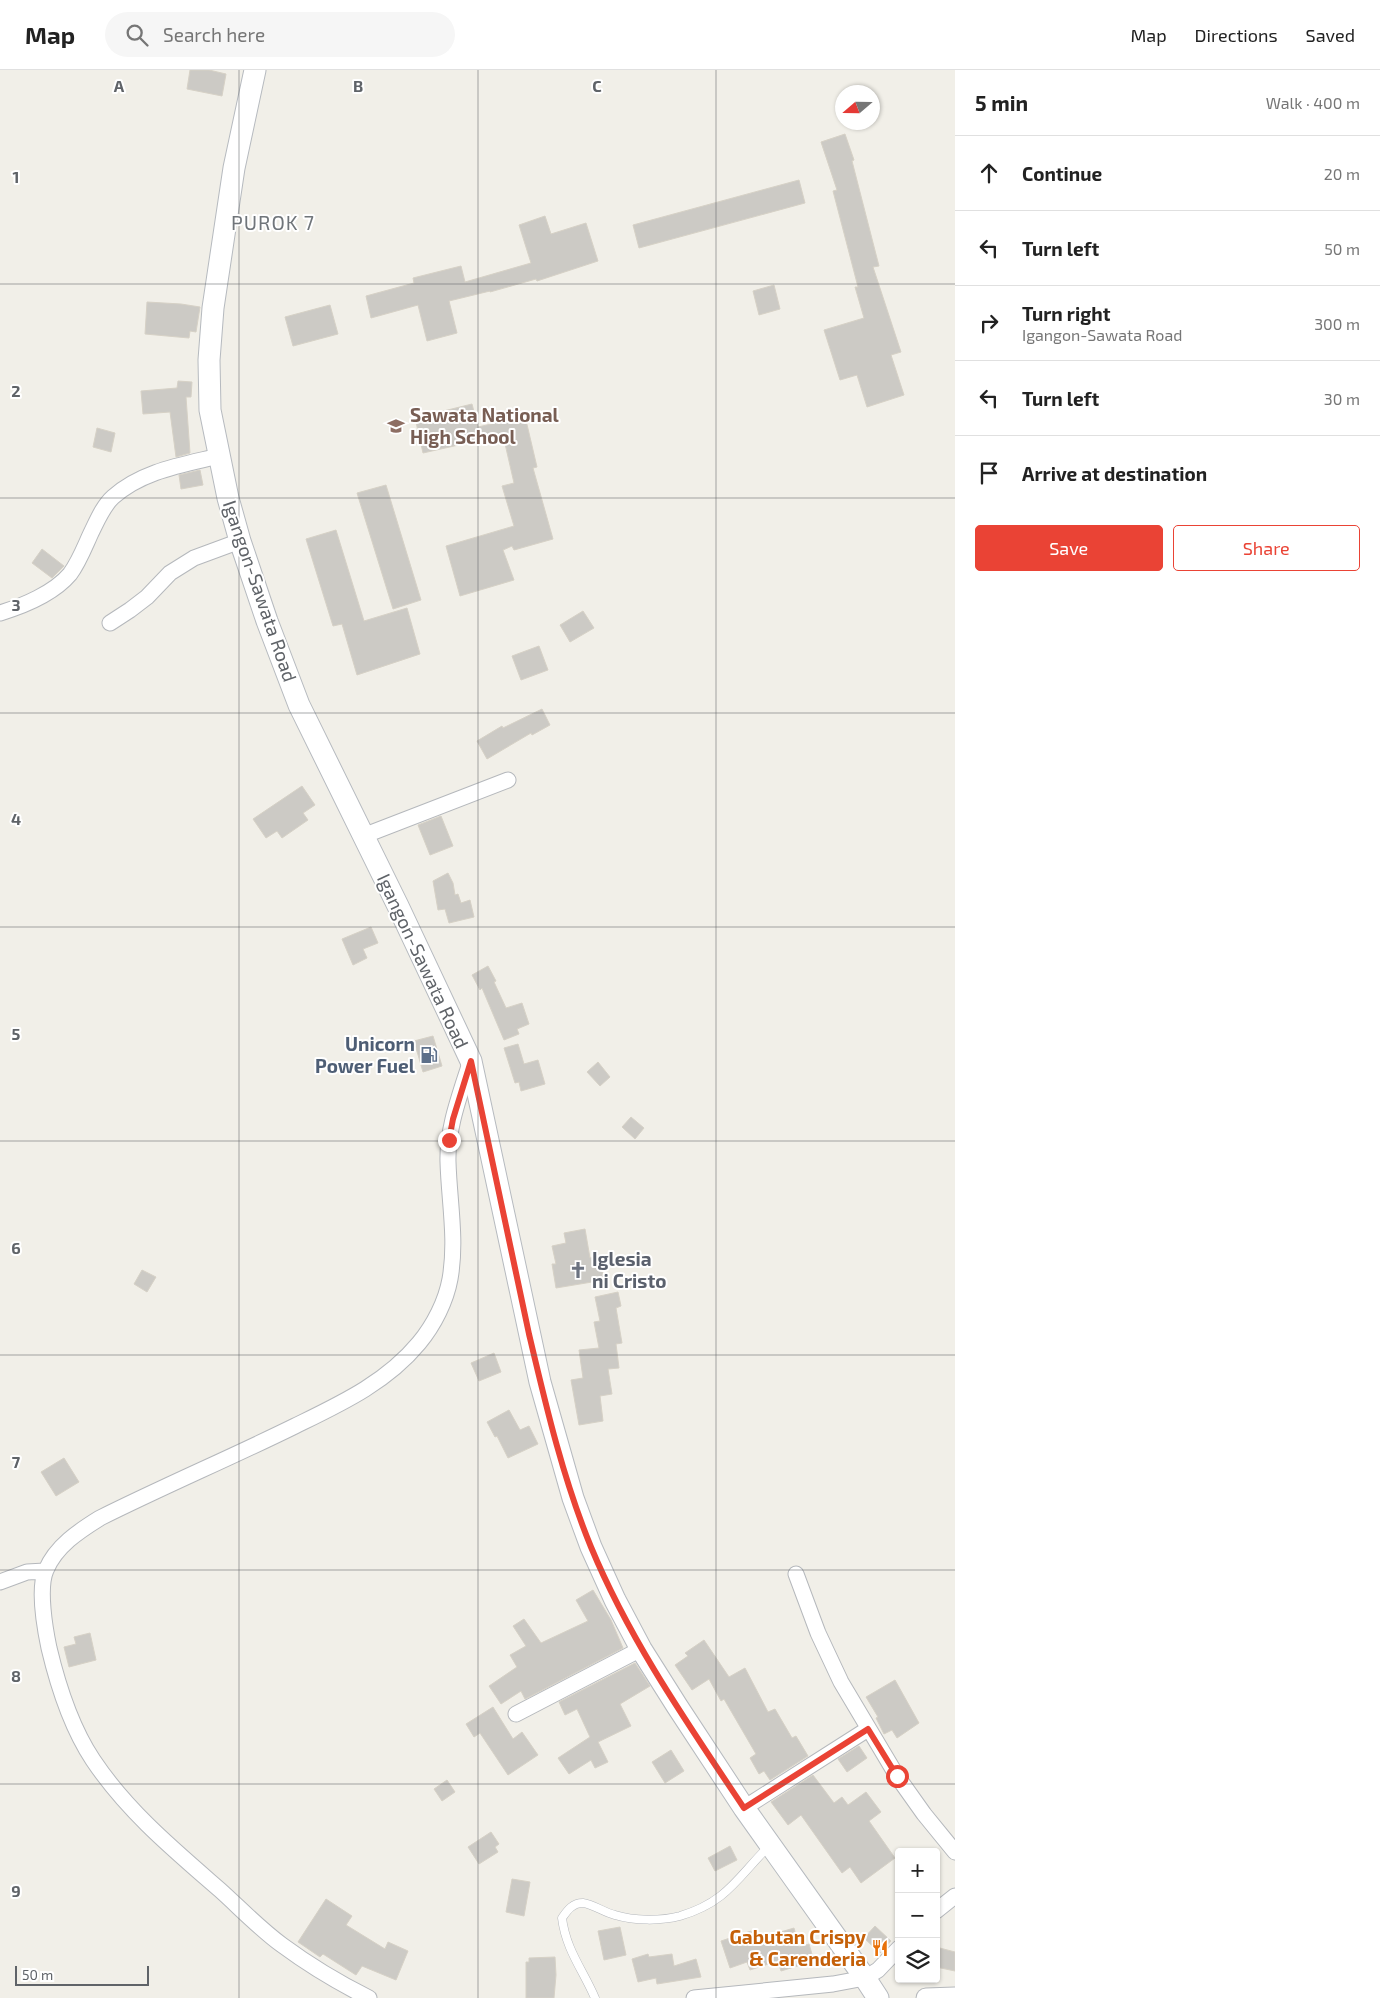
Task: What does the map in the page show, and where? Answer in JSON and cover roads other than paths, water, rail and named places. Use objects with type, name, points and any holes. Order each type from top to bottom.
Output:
[{"type":"main road","name":"Igangon-Sawata Road","points":[[255,70],[234,168],[213,308],[209,360],[210,410],[228,498],[240,541],[267,621],[299,705],[471,1061],[524,1310],[554,1436],[573,1498],[591,1547],[615,1600],[641,1649],[744,1808],[878,1998]]},
{"type":"street","points":[[0,613],[32,600],[56,586],[70,574],[111,498],[130,484],[150,475],[219,456]]},
{"type":"street","points":[[110,623],[141,602],[170,574],[194,558],[240,541]]},
{"type":"street","points":[[363,836],[508,780]]},
{"type":"street","points":[[369,1998],[281,1945],[195,1869],[130,1808],[93,1760],[76,1727],[53,1663],[46,1634],[42,1600],[46,1571],[59,1549],[79,1532],[100,1518],[255,1446],[358,1395],[393,1368],[420,1343],[435,1320],[450,1279],[453,1257],[448,1160],[449,1140],[453,1119],[471,1061]]},
{"type":"street","points":[[0,1582],[26,1572],[46,1571]]},
{"type":"street","points":[[796,1574],[818,1633],[841,1682],[868,1729],[913,1799],[955,1852]]},
{"type":"street","points":[[516,1714],[641,1649]]},
{"type":"street","points":[[744,1808],[868,1729]]},
{"type":"street","points":[[940,1908],[955,1896]]},
{"type":"street","points":[[694,1998],[833,1984],[865,1978],[878,1970],[895,1952]]},
{"type":"street","points":[[926,1998],[955,1997]]},
{"type":"lane","points":[[595,1998],[572,1954],[564,1933],[562,1918],[571,1906],[583,1903],[616,1916],[647,1919],[677,1916],[698,1910],[732,1888],[770,1845]]},
{"type":"place","name":"Sawata National High School","points":[[396,426]]},
{"type":"place","name":"Unicorn Power Fuel","points":[[429,1055]]},
{"type":"place","name":"Iglesia ni Cristo","points":[[578,1270]]},
{"type":"place","name":"Gabutan Crispy & Carenderia","points":[[880,1948]]},
{"type":"district","name":"PUROK 7","points":[[273,223]]}]
